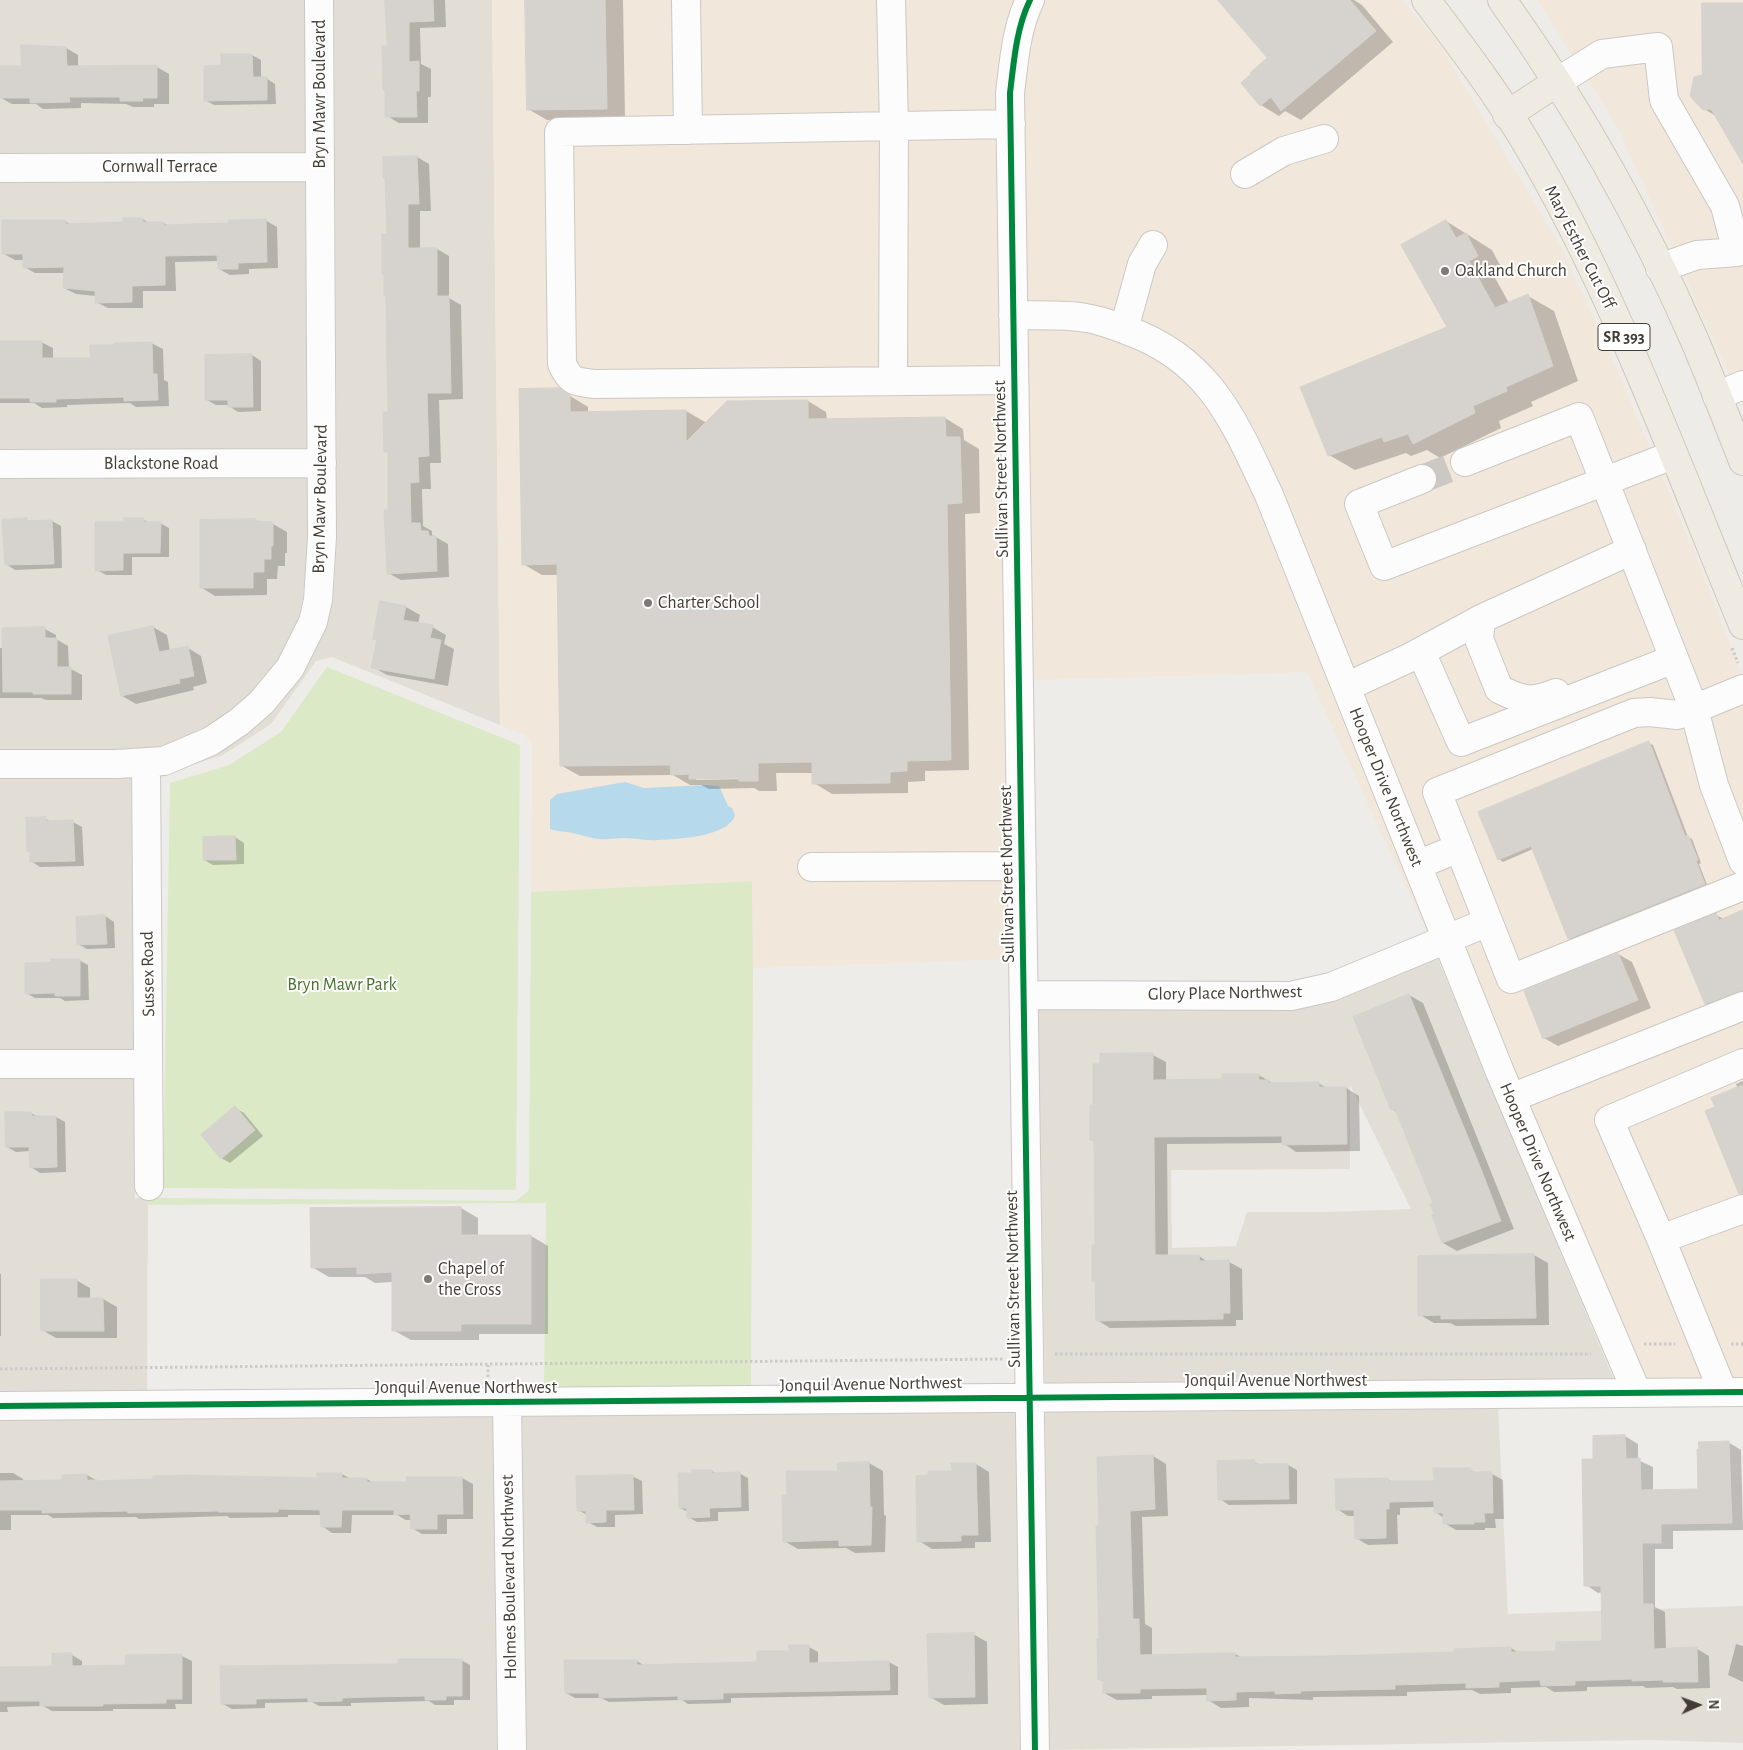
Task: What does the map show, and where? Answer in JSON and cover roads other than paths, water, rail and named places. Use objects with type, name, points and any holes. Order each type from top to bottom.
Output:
[{"type":"main road","name":"Mary Esther Cut Off","points":[[1426,0],[1474,65],[1523,139],[1575,233],[1624,338],[1743,625]]},
{"type":"main road","points":[[1502,0],[1557,82],[1604,159],[1660,268],[1693,338],[1743,462]]},
{"type":"main road","points":[[1507,115],[1557,82]]},
{"type":"street","name":"Bryn Mawr Boulevard","points":[[0,764],[117,764],[164,761],[211,741],[239,722],[261,703],[290,668],[313,622],[318,600],[322,537],[319,0]]},
{"type":"street","points":[[686,0],[688,130]]},
{"type":"street","points":[[891,0],[894,126],[893,381]]},
{"type":"street","name":"Sullivan Street Northwest","points":[[1030,0],[1016,42],[1010,92],[1010,124],[1035,1750]]},
{"type":"street","points":[[1557,82],[1602,54],[1658,46],[1664,100],[1734,206],[1737,252],[1697,255],[1660,268]]},
{"type":"street","points":[[1010,124],[558,132],[562,364],[568,376],[574,381],[594,384],[1014,380]]},
{"type":"street","points":[[1245,174],[1284,151],[1324,139]]},
{"type":"street","name":"Cornwall Terrace","points":[[0,168],[320,167]]},
{"type":"street","points":[[1124,329],[1142,264],[1153,245]]},
{"type":"street","name":"Hooper Drive Northwest","points":[[1013,315],[1085,318],[1104,322],[1146,337],[1171,351],[1196,370],[1219,400],[1242,439],[1269,495],[1511,1098],[1637,1393]]},
{"type":"street","points":[[1717,396],[1743,385]]},
{"type":"street","points":[[1465,462],[1579,417],[1632,550],[1669,661],[1694,709],[1714,785],[1743,861]]},
{"type":"street","points":[[1422,479],[1359,504],[1384,566],[1673,455]]},
{"type":"street","name":"Blackstone Road","points":[[0,464],[322,463]]},
{"type":"street","points":[[1346,687],[1421,652],[1481,619],[1632,550]]},
{"type":"street","points":[[1481,619],[1480,639],[1500,689],[1518,698],[1539,700],[1641,658],[1669,661]]},
{"type":"street","points":[[1421,652],[1461,742],[1669,661]]},
{"type":"street","points":[[1743,689],[1677,715],[1650,712],[1634,713],[1437,792],[1511,979],[1743,886]]},
{"type":"street","name":"Sussex Road","points":[[146,762],[149,1186]]},
{"type":"street","points":[[1417,865],[1459,848]]},
{"type":"street","points":[[812,868],[1022,866]]},
{"type":"street","name":"Glory Place Northwest","points":[[1024,995],[1291,996],[1331,987],[1488,922]]},
{"type":"street","points":[[1511,1098],[1743,1006]]},
{"type":"street","points":[[1733,1392],[1703,1343],[1661,1239],[1609,1120],[1743,1063]]},
{"type":"street","points":[[0,1064],[148,1064]]},
{"type":"street","points":[[1661,1239],[1743,1209]]},
{"type":"street","name":"Jonquil Avenue Northwest","points":[[0,1406],[1733,1392]]},
{"type":"street","name":"Holmes Boulevard Northwest","points":[[507,1403],[512,1750]]},
{"type":"water","points":[[625,782],[644,788],[719,786],[728,806],[732,808],[735,815],[731,822],[723,828],[701,835],[677,839],[602,839],[550,829],[550,800],[557,794]]},
{"type":"tunnel","points":[[1422,479],[1465,462]]},
{"type":"place","name":"Oakland Church","points":[[1445,271]]},
{"type":"place","name":"Charter School","points":[[648,603]]},
{"type":"place","name":"Chapel of the Cross","points":[[428,1279]]},
{"type":"park label","name":"Bryn Mawr Park","points":[[342,985]]}]
